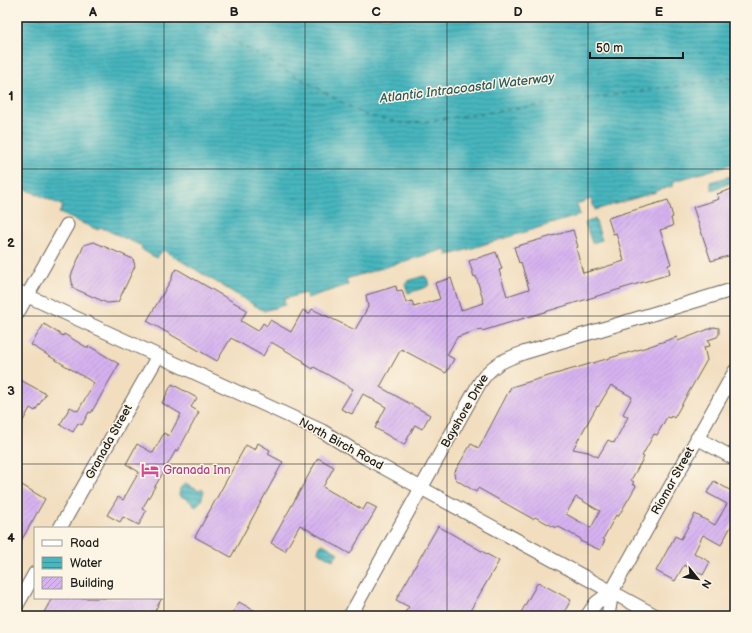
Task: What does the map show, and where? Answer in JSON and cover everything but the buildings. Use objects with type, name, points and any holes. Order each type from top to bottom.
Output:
[{"type":"street","points":[[17,314],[22,294],[67,225]]},
{"type":"street","name":"Bayshore Drive","points":[[350,616],[479,384],[485,374],[492,367],[523,353],[735,289]]},
{"type":"street","name":"North Birch Road","points":[[22,294],[316,428],[422,488],[656,616]]},
{"type":"street","name":"Granada Street","points":[[61,527],[158,356]]},
{"type":"street","name":"Riomar Street","points":[[608,616],[612,591],[735,371]]},
{"type":"street","points":[[697,438],[735,459]]},
{"type":"street","points":[[17,605],[34,575]]},
{"type":"street","name":"Riomar Street","points":[[587,616],[596,604],[612,591]]},
{"type":"water","name":"Atlantic Intracoastal Waterway","points":[[17,17],[735,17],[735,163],[672,182],[673,186],[656,192],[595,210],[591,199],[577,204],[580,215],[453,254],[447,255],[445,249],[346,279],[348,285],[307,298],[305,293],[284,299],[285,305],[264,311],[163,250],[156,258],[141,249],[142,246],[100,227],[98,230],[59,213],[63,206],[17,185]]},
{"type":"water","points":[[735,175],[735,181],[712,190],[710,182]]},
{"type":"water","points":[[595,219],[602,240],[592,243],[585,223]]},
{"type":"water","points":[[424,276],[427,278],[429,284],[427,287],[408,293],[405,284],[407,281]]},
{"type":"water","points":[[185,484],[200,491],[201,489],[204,491],[201,501],[195,507],[190,501],[179,495],[180,488]]},
{"type":"water","points":[[323,544],[338,553],[333,560],[318,552],[319,547]]},
{"type":"ferry route","points":[[191,17],[365,115],[406,124],[735,78]]},
{"type":"place","name":"Granada Inn","points":[[150,470]]}]
